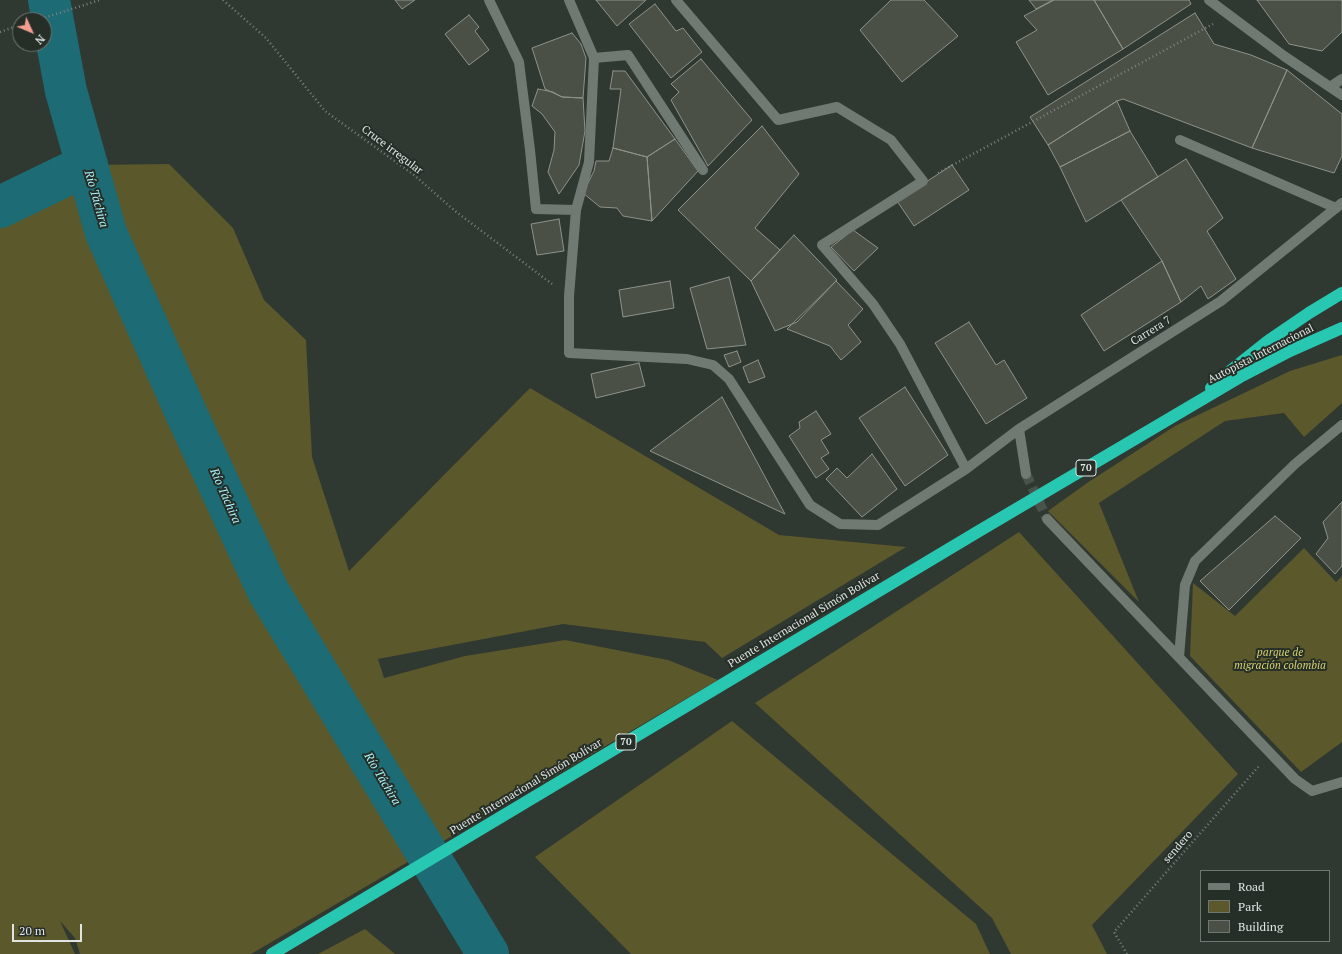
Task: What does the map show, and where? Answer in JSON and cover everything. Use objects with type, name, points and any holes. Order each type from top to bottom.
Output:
[{"type":"highway","name":"Autopista Internacional","points":[[1192,405],[1229,372],[1268,341],[1342,293]]},
{"type":"highway","name":"Autopista Internacional","points":[[979,530],[1240,377],[1290,351],[1342,328]]},
{"type":"highway","name":"Puente Internacional Simón Bolívar","points":[[272,954],[979,530]]},
{"type":"street","points":[[489,0],[519,62],[536,209],[576,210]]},
{"type":"street","points":[[569,0],[594,58],[589,162],[576,210],[569,296]]},
{"type":"street","points":[[676,0],[778,120],[837,107],[891,140],[923,181],[822,245],[873,304],[900,344],[966,469]]},
{"type":"street","points":[[1210,0],[1284,56],[1342,95]]},
{"type":"street","points":[[594,58],[628,55],[703,170]]},
{"type":"street","points":[[1330,87],[1342,80]]},
{"type":"street","points":[[1180,140],[1339,206]]},
{"type":"street","name":"Carrera 7","points":[[569,296],[569,353],[687,359],[713,365],[729,379],[810,505],[840,524],[878,525],[966,469],[1019,429],[1221,301],[1339,206]]},
{"type":"street","points":[[1179,657],[1185,585],[1195,561],[1295,464],[1342,425]]},
{"type":"street","points":[[1019,429],[1026,474]]},
{"type":"street","points":[[1047,519],[1295,779],[1312,790],[1342,782]]},
{"type":"path","points":[[52,15],[100,0]]},
{"type":"path","name":"Cruce irregular","points":[[223,0],[266,38],[325,111],[414,175],[455,211],[569,296]]},
{"type":"path","points":[[923,181],[1229,15]]},
{"type":"path","points":[[0,32],[12,28]]},
{"type":"path","name":"sendero","points":[[1127,954],[1114,932],[1270,753]]},
{"type":"green space","points":[[169,164],[233,228],[264,300],[306,340],[312,457],[349,571],[530,388],[779,535],[906,547],[722,658],[705,642],[563,624],[378,659],[384,678],[465,656],[565,640],[668,660],[718,680],[251,954],[80,954],[75,938],[60,921],[75,954],[0,954],[0,206],[87,165]]},
{"type":"green space","points":[[1342,355],[1342,403],[1304,437],[1284,413],[1225,421],[1099,503],[1139,602],[1048,511],[1087,483],[1175,426],[1290,371]]},
{"type":"green space","points":[[1019,532],[1238,774],[1092,925],[1107,954],[1011,954],[992,918],[755,703]]},
{"type":"green space","name":"parque de migración colombia","points":[[1304,548],[1336,582],[1342,576],[1342,742],[1301,772],[1190,656],[1193,583],[1235,616]]},
{"type":"green space","points":[[732,721],[976,924],[990,954],[631,954],[535,857]]},
{"type":"green space","points":[[365,929],[395,954],[318,954]]},
{"type":"building","points":[[395,0],[415,0],[402,9]]},
{"type":"building","points":[[596,0],[646,0],[617,26]]},
{"type":"building","points":[[891,0],[924,0],[958,36],[902,82],[860,30]]},
{"type":"building","points":[[1029,0],[1053,0],[1036,9]]},
{"type":"building","points":[[1054,0],[1094,0],[1123,49],[1048,95],[1016,42],[1037,30],[1024,16]]},
{"type":"building","points":[[1094,0],[1189,0],[1191,4],[1123,49]]},
{"type":"building","points":[[1257,0],[1342,0],[1342,32],[1322,51],[1289,44]]},
{"type":"building","points":[[655,4],[676,31],[683,28],[702,52],[671,78],[629,24]]},
{"type":"building","points":[[1195,13],[1214,44],[1251,55],[1287,70],[1252,148],[1123,99],[1117,101],[1048,145],[1030,117]]},
{"type":"building","points":[[469,15],[479,27],[475,31],[489,50],[469,65],[445,34]]},
{"type":"building","points":[[572,33],[581,44],[586,58],[583,98],[562,97],[545,89],[532,48]]},
{"type":"building","points":[[701,59],[752,120],[708,166],[671,100],[679,92],[671,84]]},
{"type":"building","points":[[1287,70],[1342,114],[1342,156],[1334,173],[1252,148]]},
{"type":"building","points":[[613,71],[625,71],[675,139],[647,157],[613,148],[621,89],[610,89]]},
{"type":"building","points":[[538,89],[553,92],[562,97],[583,98],[585,131],[579,165],[559,194],[548,172],[554,150],[555,132],[542,114],[532,106]]},
{"type":"building","points":[[1117,101],[1130,131],[1060,167],[1048,145]]},
{"type":"building","points":[[762,126],[799,174],[755,228],[780,250],[751,281],[678,210]]},
{"type":"building","points":[[1130,131],[1158,177],[1086,222],[1060,167]]},
{"type":"building","points":[[675,139],[698,171],[652,221],[647,157]]},
{"type":"building","points":[[613,148],[647,157],[652,221],[623,216],[617,208],[600,207],[583,193],[594,171],[596,161],[609,161]]},
{"type":"building","points":[[1186,159],[1223,218],[1207,231],[1236,279],[1208,299],[1201,286],[1181,302],[1162,261],[1121,200]]},
{"type":"building","points":[[952,165],[969,190],[914,226],[897,201]]},
{"type":"building","points":[[559,219],[564,251],[537,255],[531,224]]},
{"type":"building","points":[[853,230],[878,248],[854,271],[831,247]]},
{"type":"building","points":[[794,235],[837,280],[797,322],[775,331],[751,281]]},
{"type":"building","points":[[1162,261],[1181,302],[1104,351],[1081,315]]},
{"type":"building","points":[[729,277],[746,345],[707,349],[690,288]]},
{"type":"building","points":[[670,281],[674,308],[623,317],[619,290]]},
{"type":"building","points":[[836,281],[863,309],[848,325],[861,342],[841,360],[830,346],[787,329]]},
{"type":"building","points":[[969,322],[996,365],[1004,360],[1027,398],[986,424],[935,343]]},
{"type":"building","points":[[737,351],[741,362],[729,367],[724,355]]},
{"type":"building","points":[[758,360],[765,377],[749,383],[743,367]]},
{"type":"building","points":[[639,363],[645,386],[596,398],[591,374]]},
{"type":"building","points":[[905,387],[948,455],[905,486],[859,418]]},
{"type":"building","points":[[722,397],[785,514],[650,451]]},
{"type":"building","points":[[816,411],[831,434],[821,440],[829,453],[821,458],[829,469],[816,478],[789,436],[800,428],[799,422]]},
{"type":"building","points":[[872,454],[897,489],[862,517],[826,479],[837,468],[847,478]]},
{"type":"building","points":[[1342,502],[1342,566],[1335,574],[1316,554],[1328,538],[1323,522]]},
{"type":"building","points":[[1275,516],[1301,538],[1229,610],[1200,581]]},
{"type":"waterway","name":"Río Táchira","points":[[49,0],[66,91],[106,233],[187,415],[268,591],[488,954]]},
{"type":"waterway","points":[[0,207],[87,165]]},
{"type":"tunnel","points":[[1026,474],[1047,519]]}]
